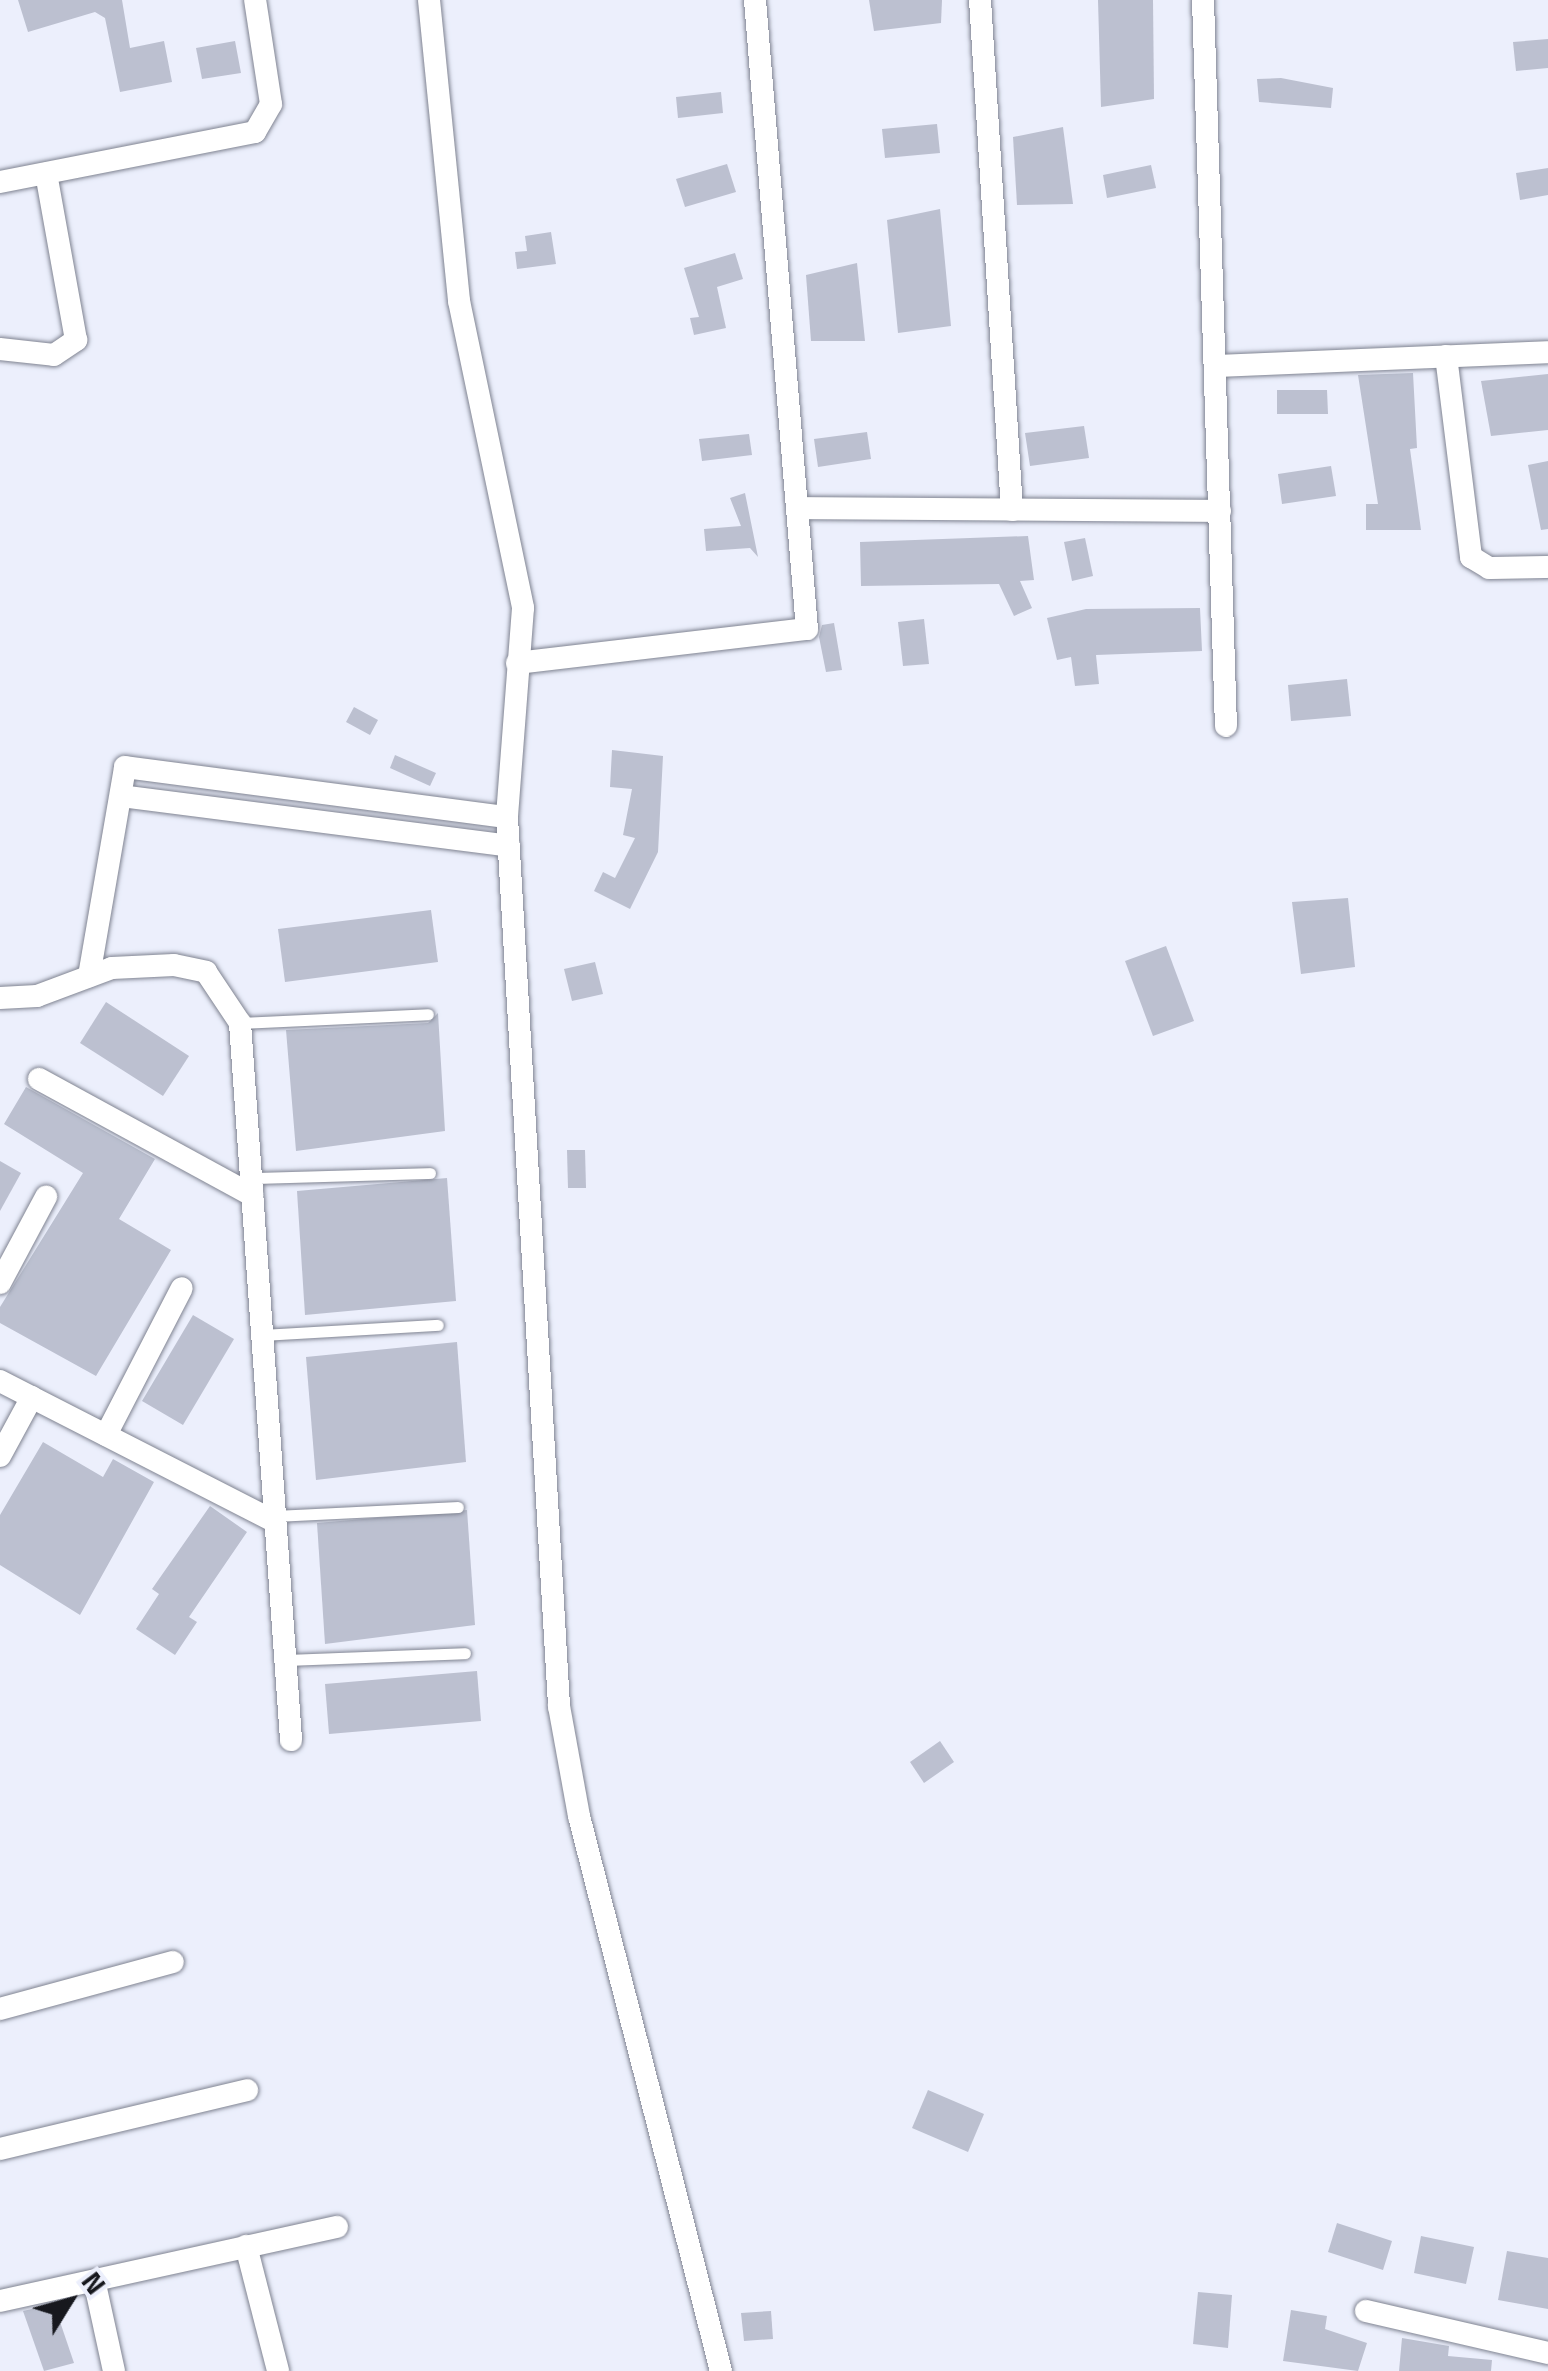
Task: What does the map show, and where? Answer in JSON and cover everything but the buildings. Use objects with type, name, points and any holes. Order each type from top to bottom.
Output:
[{"type":"street","points":[[0,182],[255,132],[271,104],[255,0]]},
{"type":"street","points":[[429,0],[459,301],[523,608],[507,816],[559,1706],[579,1816],[721,2371]]},
{"type":"street","points":[[517,663],[808,629],[755,0]]},
{"type":"street","points":[[980,0],[1012,510]]},
{"type":"street","points":[[1204,0],[1226,726]]},
{"type":"street","points":[[0,349],[54,354],[76,340],[46,174]]},
{"type":"street","points":[[1216,366],[1548,352]]},
{"type":"street","points":[[1446,356],[1471,557],[1488,568],[1548,567]]},
{"type":"street","points":[[797,508],[1220,512]]},
{"type":"street","points":[[89,976],[126,767],[507,816]]},
{"type":"street","points":[[121,796],[509,846]]},
{"type":"street","points":[[0,998],[37,996],[89,976],[174,964],[206,972],[240,1023],[291,1740]]},
{"type":"street","points":[[39,1078],[252,1187]]},
{"type":"street","points":[[0,1283],[46,1197]]},
{"type":"street","points":[[106,1435],[182,1288]]},
{"type":"street","points":[[0,1381],[275,1519]]},
{"type":"street","points":[[0,1456],[32,1397]]},
{"type":"street","points":[[0,2009],[172,1962]]},
{"type":"street","points":[[0,2150],[247,2090]]},
{"type":"street","points":[[0,2301],[95,2284],[337,2227]]},
{"type":"street","points":[[246,2246],[278,2371]]},
{"type":"street","points":[[95,2284],[114,2371]]},
{"type":"street","points":[[1366,2311],[1548,2354]]},
{"type":"lane","points":[[240,1023],[428,1014]]},
{"type":"lane","points":[[252,1187],[430,1173]]},
{"type":"lane","points":[[263,1335],[438,1325]]},
{"type":"lane","points":[[275,1519],[458,1507]]},
{"type":"lane","points":[[285,1660],[466,1653]]}]
